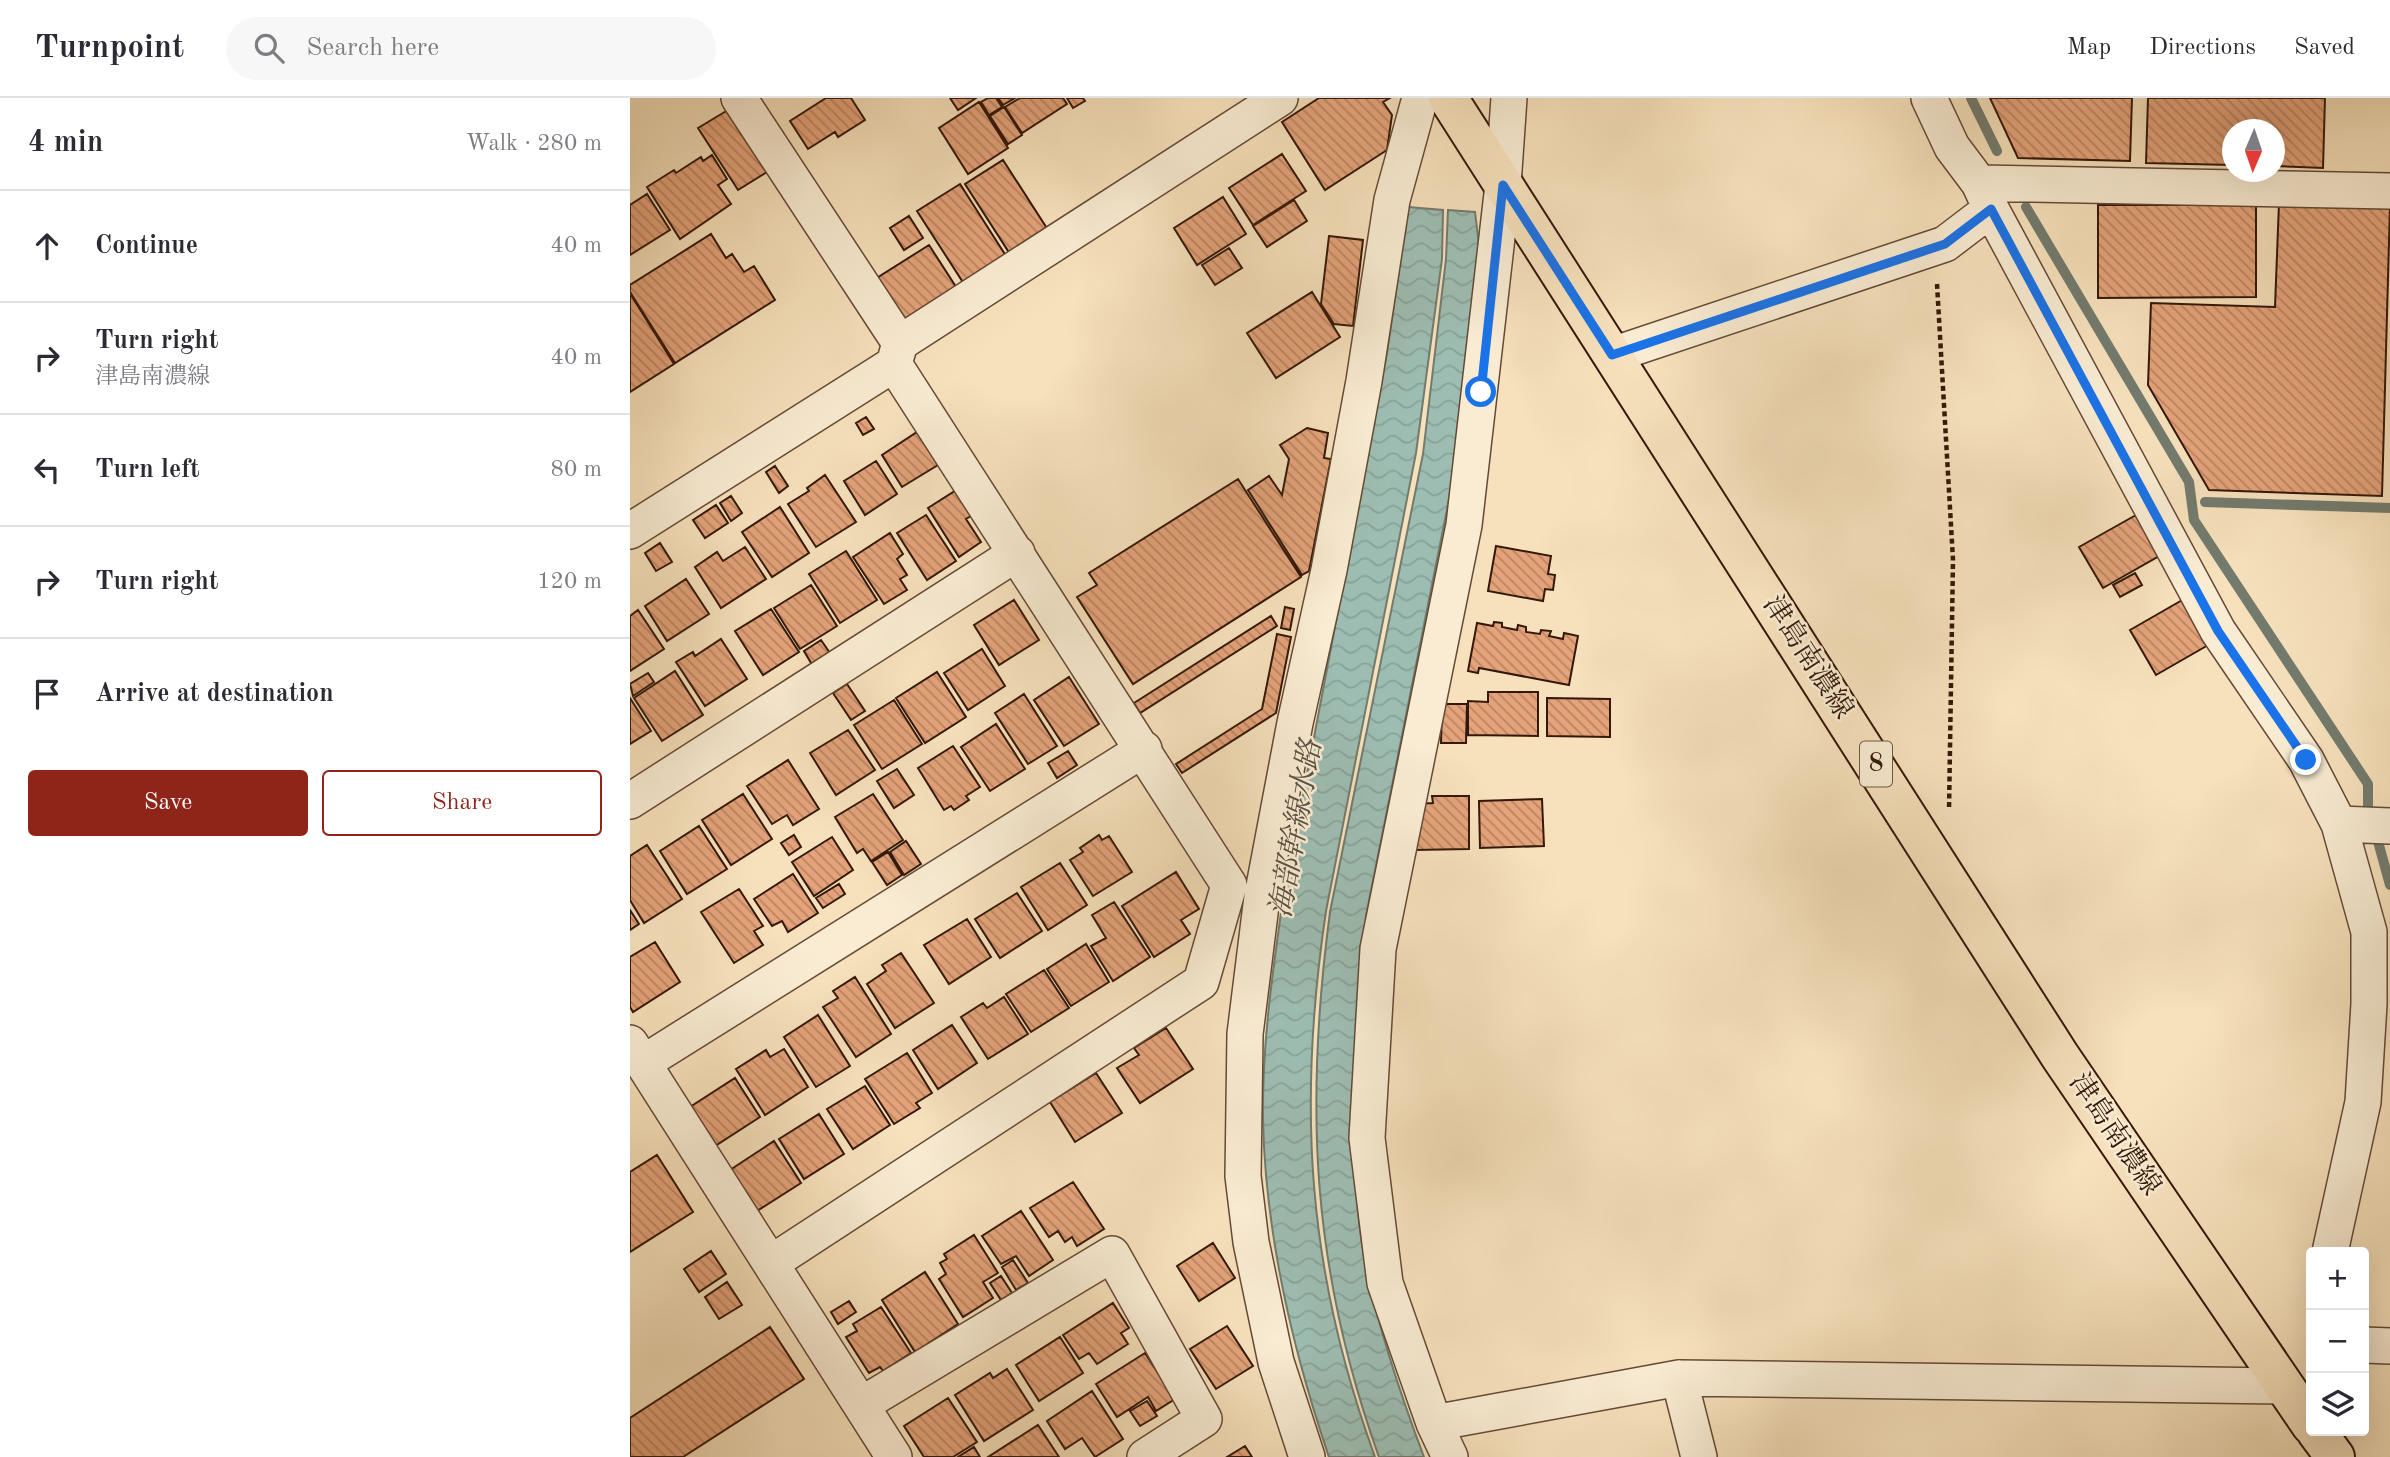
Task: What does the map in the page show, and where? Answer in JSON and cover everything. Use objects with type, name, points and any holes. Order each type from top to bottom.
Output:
[{"type":"main road","name":"津島南濃線","points":[[1448,98],[2060,1056],[2282,1386],[2323,1438]]},
{"type":"street","points":[[739,98],[897,353],[1017,554],[1229,885],[1262,897]]},
{"type":"street","points":[[630,531],[1280,98]]},
{"type":"street","points":[[1307,1457],[1276,1362],[1251,1242],[1243,1176],[1245,1034],[1262,897],[1295,723],[1332,557],[1364,381],[1392,200],[1420,98]]},
{"type":"street","points":[[1450,1457],[1434,1423],[1385,1283],[1367,1138],[1378,949],[1464,525],[1503,185],[1509,98]]},
{"type":"street","points":[[1930,98],[1952,147],[1985,196],[2218,631],[2306,760],[2339,824],[2369,932],[2369,1004],[2376,1102],[2332,1247]]},
{"type":"street","points":[[1612,355],[1945,244],[1985,196],[2390,191]]},
{"type":"street","points":[[630,801],[1017,554]]},
{"type":"street","points":[[894,1457],[636,1053],[1144,749]]},
{"type":"street","points":[[2339,824],[2390,826]]},
{"type":"street","points":[[771,1264],[1201,982],[1229,885]]},
{"type":"street","points":[[861,1405],[1112,1254],[1204,1419],[1145,1457]]},
{"type":"street","points":[[2369,1345],[2390,1346]]},
{"type":"street","points":[[1434,1423],[1679,1378],[2282,1386]]},
{"type":"street","points":[[1679,1378],[1699,1457]]},
{"type":"path","points":[[1934,855],[1948,817],[1953,560],[1935,248]]},
{"type":"water","name":"海部幹線水路","points":[[1408,207],[1443,210],[1442,259],[1416,453],[1326,911],[1312,1052],[1314,1187],[1322,1254],[1352,1388],[1375,1457],[1329,1457],[1292,1332],[1275,1247],[1265,1161],[1264,1065],[1282,906],[1387,353]]},
{"type":"water","points":[[1448,210],[1475,212],[1479,245],[1467,409],[1366,916],[1356,1026],[1353,1138],[1362,1242],[1383,1336],[1424,1457],[1379,1457],[1339,1321],[1327,1254],[1316,1121],[1317,1054],[1330,912],[1423,454],[1446,259]]},
{"type":"building","points":[[826,98],[851,98],[865,120],[838,137],[835,132],[808,149],[790,121]]},
{"type":"building","points":[[950,98],[976,98],[958,110]]},
{"type":"building","points":[[996,98],[1002,107],[989,115],[981,102]]},
{"type":"building","points":[[998,98],[1015,98],[1003,105]]},
{"type":"building","points":[[1020,98],[1063,98],[1067,104],[1022,133],[1005,107]]},
{"type":"building","points":[[1067,98],[1083,98],[1085,101],[1073,108]]},
{"type":"building","points":[[1319,98],[1390,98],[1383,102],[1392,115],[1387,150],[1325,190],[1282,122]]},
{"type":"building","points":[[1990,98],[2132,98],[2130,161],[2018,158]]},
{"type":"building","points":[[2148,98],[2325,98],[2323,168],[2285,166],[2285,119],[2222,119],[2222,165],[2146,163]]},
{"type":"building","points":[[979,102],[1008,148],[968,174],[939,128]]},
{"type":"building","points":[[1004,107],[1022,135],[1008,144],[990,116]]},
{"type":"building","points":[[728,110],[767,172],[738,190],[698,128]]},
{"type":"building","points":[[1282,154],[1306,191],[1253,225],[1229,188]]},
{"type":"building","points":[[712,155],[727,179],[718,185],[731,204],[680,239],[647,187],[674,170],[676,173],[701,157],[703,161]]},
{"type":"building","points":[[1003,160],[1048,230],[1010,254],[965,184]]},
{"type":"building","points":[[960,184],[1008,259],[966,287],[917,211]]},
{"type":"building","points":[[647,194],[670,230],[630,255],[630,205]]},
{"type":"building","points":[[1223,197],[1246,234],[1197,265],[1174,228]]},
{"type":"building","points":[[1294,200],[1307,221],[1267,247],[1253,226]]},
{"type":"building","points":[[2279,203],[2390,206],[2382,496],[2209,490],[2148,385],[2151,303],[2275,307]]},
{"type":"building","points":[[2098,205],[2256,205],[2256,297],[2098,298]]},
{"type":"building","points":[[909,216],[923,238],[904,250],[890,228]]},
{"type":"building","points":[[711,234],[726,258],[732,254],[744,272],[754,266],[775,300],[675,363],[630,292],[630,285]]},
{"type":"building","points":[[1329,236],[1363,240],[1353,326],[1334,324],[1321,304]]},
{"type":"building","points":[[929,245],[958,290],[901,326],[872,281]]},
{"type":"building","points":[[1229,248],[1242,268],[1215,285],[1202,265]]},
{"type":"building","points":[[1312,292],[1340,337],[1276,378],[1247,333]]},
{"type":"building","points":[[630,296],[674,364],[630,392]]},
{"type":"building","points":[[866,417],[874,429],[863,435],[856,423]]},
{"type":"building","points":[[1307,428],[1328,433],[1324,458],[1331,459],[1309,571],[1302,575],[1248,490],[1269,476],[1282,495],[1289,459],[1280,445]]},
{"type":"building","points":[[917,432],[938,465],[902,487],[882,455]]},
{"type":"building","points":[[876,461],[897,494],[865,515],[844,481]]},
{"type":"building","points":[[775,466],[788,486],[779,493],[766,472]]},
{"type":"building","points":[[825,475],[856,522],[816,547],[788,504],[809,491],[807,488]]},
{"type":"building","points":[[1238,479],[1301,577],[1133,684],[1077,597],[1097,585],[1089,573]]},
{"type":"building","points":[[958,489],[974,514],[966,519],[981,542],[959,557],[928,508]]},
{"type":"building","points":[[731,496],[742,513],[731,521],[720,503]]},
{"type":"building","points":[[716,505],[728,523],[705,538],[693,520]]},
{"type":"building","points":[[780,507],[809,553],[772,577],[742,532]]},
{"type":"building","points":[[926,515],[956,561],[927,580],[897,533]]},
{"type":"building","points":[[2136,515],[2159,556],[2103,588],[2079,547]]},
{"type":"building","points":[[890,533],[903,554],[897,559],[907,575],[900,579],[907,590],[884,604],[853,557]]},
{"type":"building","points":[[660,543],[672,562],[656,571],[645,553]]},
{"type":"building","points":[[1496,546],[1551,556],[1548,574],[1555,575],[1553,590],[1545,589],[1543,601],[1488,591]]},
{"type":"building","points":[[745,547],[766,579],[721,608],[695,567],[717,552],[723,561]]},
{"type":"building","points":[[846,551],[877,600],[840,623],[809,574]]},
{"type":"building","points":[[2135,573],[2142,585],[2120,597],[2113,585]]},
{"type":"building","points":[[686,579],[709,614],[667,641],[645,606]]},
{"type":"building","points":[[811,585],[837,626],[800,649],[774,608]]},
{"type":"building","points":[[2184,599],[2210,644],[2156,675],[2130,630]]},
{"type":"building","points":[[1014,600],[1039,640],[999,665],[974,625]]},
{"type":"building","points":[[1285,607],[1294,609],[1290,630],[1281,628]]},
{"type":"building","points":[[771,609],[799,652],[763,675],[735,631]]},
{"type":"building","points":[[638,610],[664,649],[630,671],[630,616]]},
{"type":"building","points":[[1271,616],[1277,626],[1140,713],[1134,703]]},
{"type":"building","points":[[1494,622],[1517,630],[1518,625],[1526,627],[1526,632],[1540,634],[1541,630],[1551,631],[1549,636],[1563,639],[1564,633],[1578,636],[1569,685],[1479,668],[1478,673],[1468,671],[1477,623],[1493,626]]},
{"type":"building","points":[[1277,634],[1291,637],[1276,713],[1182,773],[1176,764],[1262,709]]},
{"type":"building","points":[[721,639],[747,679],[705,706],[676,662],[693,652],[695,656]]},
{"type":"building","points":[[821,640],[832,656],[814,668],[804,651]]},
{"type":"building","points":[[982,649],[1005,686],[968,710],[944,673]]},
{"type":"building","points":[[675,671],[703,715],[662,741],[634,698]]},
{"type":"building","points":[[937,672],[966,717],[925,743],[896,698]]},
{"type":"building","points":[[648,673],[654,682],[633,696],[630,684]]},
{"type":"building","points":[[1069,677],[1099,724],[1064,746],[1034,700]]},
{"type":"building","points":[[847,684],[865,711],[851,720],[833,693]]},
{"type":"building","points":[[1488,692],[1538,692],[1538,736],[1468,735],[1468,701],[1488,702]]},
{"type":"building","points":[[1024,694],[1057,746],[1028,764],[995,713]]},
{"type":"building","points":[[630,698],[651,731],[630,744]]},
{"type":"building","points":[[1547,698],[1610,699],[1610,737],[1547,736]]},
{"type":"building","points":[[894,700],[922,744],[882,769],[854,725]]},
{"type":"building","points":[[1442,704],[1467,704],[1466,743],[1441,743]]},
{"type":"building","points":[[996,724],[1025,769],[990,791],[961,747]]},
{"type":"building","points":[[848,730],[875,770],[836,795],[810,753]]},
{"type":"building","points":[[953,746],[980,787],[966,796],[969,800],[954,810],[951,806],[944,810],[918,768]]},
{"type":"building","points":[[1068,751],[1077,765],[1057,778],[1048,763]]},
{"type":"building","points":[[788,760],[819,809],[793,825],[787,815],[772,824],[747,786]]},
{"type":"building","points":[[897,769],[914,795],[894,808],[877,781]]},
{"type":"building","points":[[743,794],[772,839],[731,865],[702,820]]},
{"type":"building","points":[[873,794],[903,840],[871,861],[863,849],[857,853],[835,817]]},
{"type":"building","points":[[1432,796],[1469,796],[1469,849],[1414,850],[1414,804],[1433,803]]},
{"type":"building","points":[[1542,799],[1544,846],[1480,848],[1479,801]]},
{"type":"building","points":[[699,826],[727,869],[687,894],[660,851]]},
{"type":"building","points":[[794,835],[801,847],[789,855],[781,843]]},
{"type":"building","points":[[1099,835],[1102,840],[1109,836],[1132,872],[1093,896],[1070,860],[1083,852],[1080,848]]},
{"type":"building","points":[[832,837],[853,870],[814,896],[792,862]]},
{"type":"building","points":[[906,841],[921,864],[904,875],[890,852]]},
{"type":"building","points":[[647,845],[682,899],[644,923],[630,900],[630,856]]},
{"type":"building","points":[[888,852],[902,875],[887,885],[872,862]]},
{"type":"building","points":[[1060,863],[1087,905],[1048,930],[1021,887]]},
{"type":"building","points":[[1176,872],[1199,909],[1181,920],[1190,934],[1154,957],[1122,906]]},
{"type":"building","points":[[793,874],[818,913],[788,932],[782,921],[772,926],[754,899]]},
{"type":"building","points":[[839,884],[845,894],[823,908],[816,898]]},
{"type":"building","points":[[739,889],[763,926],[754,931],[763,945],[734,963],[701,912]]},
{"type":"building","points":[[1017,893],[1042,931],[1000,958],[975,919]]},
{"type":"building","points":[[1114,902],[1150,957],[1113,981],[1091,946],[1106,938],[1092,915]]},
{"type":"building","points":[[630,910],[639,924],[630,930]]},
{"type":"building","points":[[967,919],[991,957],[949,984],[924,945]]},
{"type":"building","points":[[655,942],[680,982],[633,1012],[630,1007],[630,957]]},
{"type":"building","points":[[1086,944],[1109,982],[1071,1006],[1047,969]]},
{"type":"building","points":[[901,953],[934,1003],[895,1028],[867,984],[886,971],[882,965]]},
{"type":"building","points":[[1044,970],[1069,1008],[1031,1032],[1006,994]]},
{"type":"building","points":[[855,977],[891,1034],[856,1057],[823,1007],[838,998],[833,991]]},
{"type":"building","points":[[1004,997],[1028,1034],[988,1059],[961,1017],[983,1003],[987,1008]]},
{"type":"building","points":[[818,1015],[850,1066],[816,1087],[784,1037]]},
{"type":"building","points":[[952,1025],[977,1063],[938,1089],[913,1050]]},
{"type":"building","points":[[1166,1028],[1193,1069],[1140,1103],[1117,1068],[1139,1055],[1134,1048]]},
{"type":"building","points":[[784,1049],[808,1087],[765,1115],[736,1069],[766,1050],[770,1057]]},
{"type":"building","points":[[907,1053],[932,1093],[916,1103],[920,1108],[894,1124],[865,1079]]},
{"type":"building","points":[[1096,1073],[1122,1113],[1075,1142],[1050,1102]]},
{"type":"building","points":[[735,1078],[760,1117],[715,1146],[690,1107]]},
{"type":"building","points":[[865,1086],[890,1125],[853,1149],[827,1109]]},
{"type":"building","points":[[819,1114],[844,1154],[804,1179],[779,1139]]},
{"type":"building","points":[[774,1141],[801,1183],[757,1211],[730,1170]]},
{"type":"building","points":[[657,1155],[693,1212],[630,1252],[630,1172]]},
{"type":"building","points":[[1073,1182],[1104,1229],[1077,1246],[1072,1237],[1065,1242],[1058,1231],[1049,1237],[1030,1208]]},
{"type":"building","points":[[1021,1211],[1053,1260],[1029,1276],[1016,1256],[1001,1264],[982,1236]]},
{"type":"building","points":[[974,1235],[998,1273],[983,1282],[993,1298],[963,1317],[939,1279],[946,1274],[940,1263],[947,1259],[944,1254]]},
{"type":"building","points":[[1213,1243],[1235,1278],[1199,1301],[1177,1266]]},
{"type":"building","points":[[711,1251],[726,1274],[699,1292],[684,1269]]},
{"type":"building","points":[[1013,1260],[1028,1283],[1016,1290],[1002,1267]]},
{"type":"building","points":[[925,1272],[958,1324],[915,1352],[882,1300]]},
{"type":"building","points":[[1001,1276],[1012,1293],[1001,1300],[990,1283]]},
{"type":"building","points":[[727,1282],[742,1305],[719,1319],[705,1297]]},
{"type":"building","points":[[849,1301],[856,1312],[838,1324],[831,1312]]},
{"type":"building","points":[[1113,1303],[1129,1328],[1121,1333],[1128,1344],[1097,1364],[1089,1353],[1079,1359],[1063,1335]]},
{"type":"building","points":[[881,1307],[911,1353],[883,1371],[880,1367],[869,1373],[846,1337],[857,1331],[853,1324]]},
{"type":"building","points":[[1227,1326],[1253,1366],[1216,1389],[1190,1349]]},
{"type":"building","points":[[770,1327],[804,1379],[683,1457],[630,1457],[630,1418]]},
{"type":"building","points":[[1060,1337],[1083,1373],[1039,1401],[1016,1365]]},
{"type":"building","points":[[1145,1353],[1175,1399],[1156,1411],[1148,1397],[1117,1417],[1096,1384]]},
{"type":"building","points":[[1007,1369],[1033,1410],[984,1441],[955,1395],[990,1373],[993,1378]]},
{"type":"building","points":[[1092,1391],[1123,1439],[1095,1457],[1082,1438],[1065,1449],[1047,1421]]},
{"type":"building","points":[[948,1398],[977,1442],[953,1457],[924,1457],[904,1426]]},
{"type":"building","points":[[1147,1401],[1157,1416],[1140,1426],[1130,1411]]},
{"type":"building","points":[[1038,1425],[1059,1457],[988,1457]]},
{"type":"building","points":[[1245,1446],[1252,1457],[1227,1457]]},
{"type":"building","points":[[974,1447],[980,1457],[958,1457]]},
{"type":"waterway","points":[[1971,98],[1997,151]]},
{"type":"waterway","points":[[2026,207],[2189,482],[2194,520],[2368,784],[2368,818]]},
{"type":"waterway","points":[[2205,502],[2390,508]]},
{"type":"waterway","points":[[2377,838],[2390,885]]},
{"type":"route","points":[[1481,392],[1503,185],[1552,257],[1612,355],[1945,244],[1991,209],[2218,631],[2306,760]]}]
